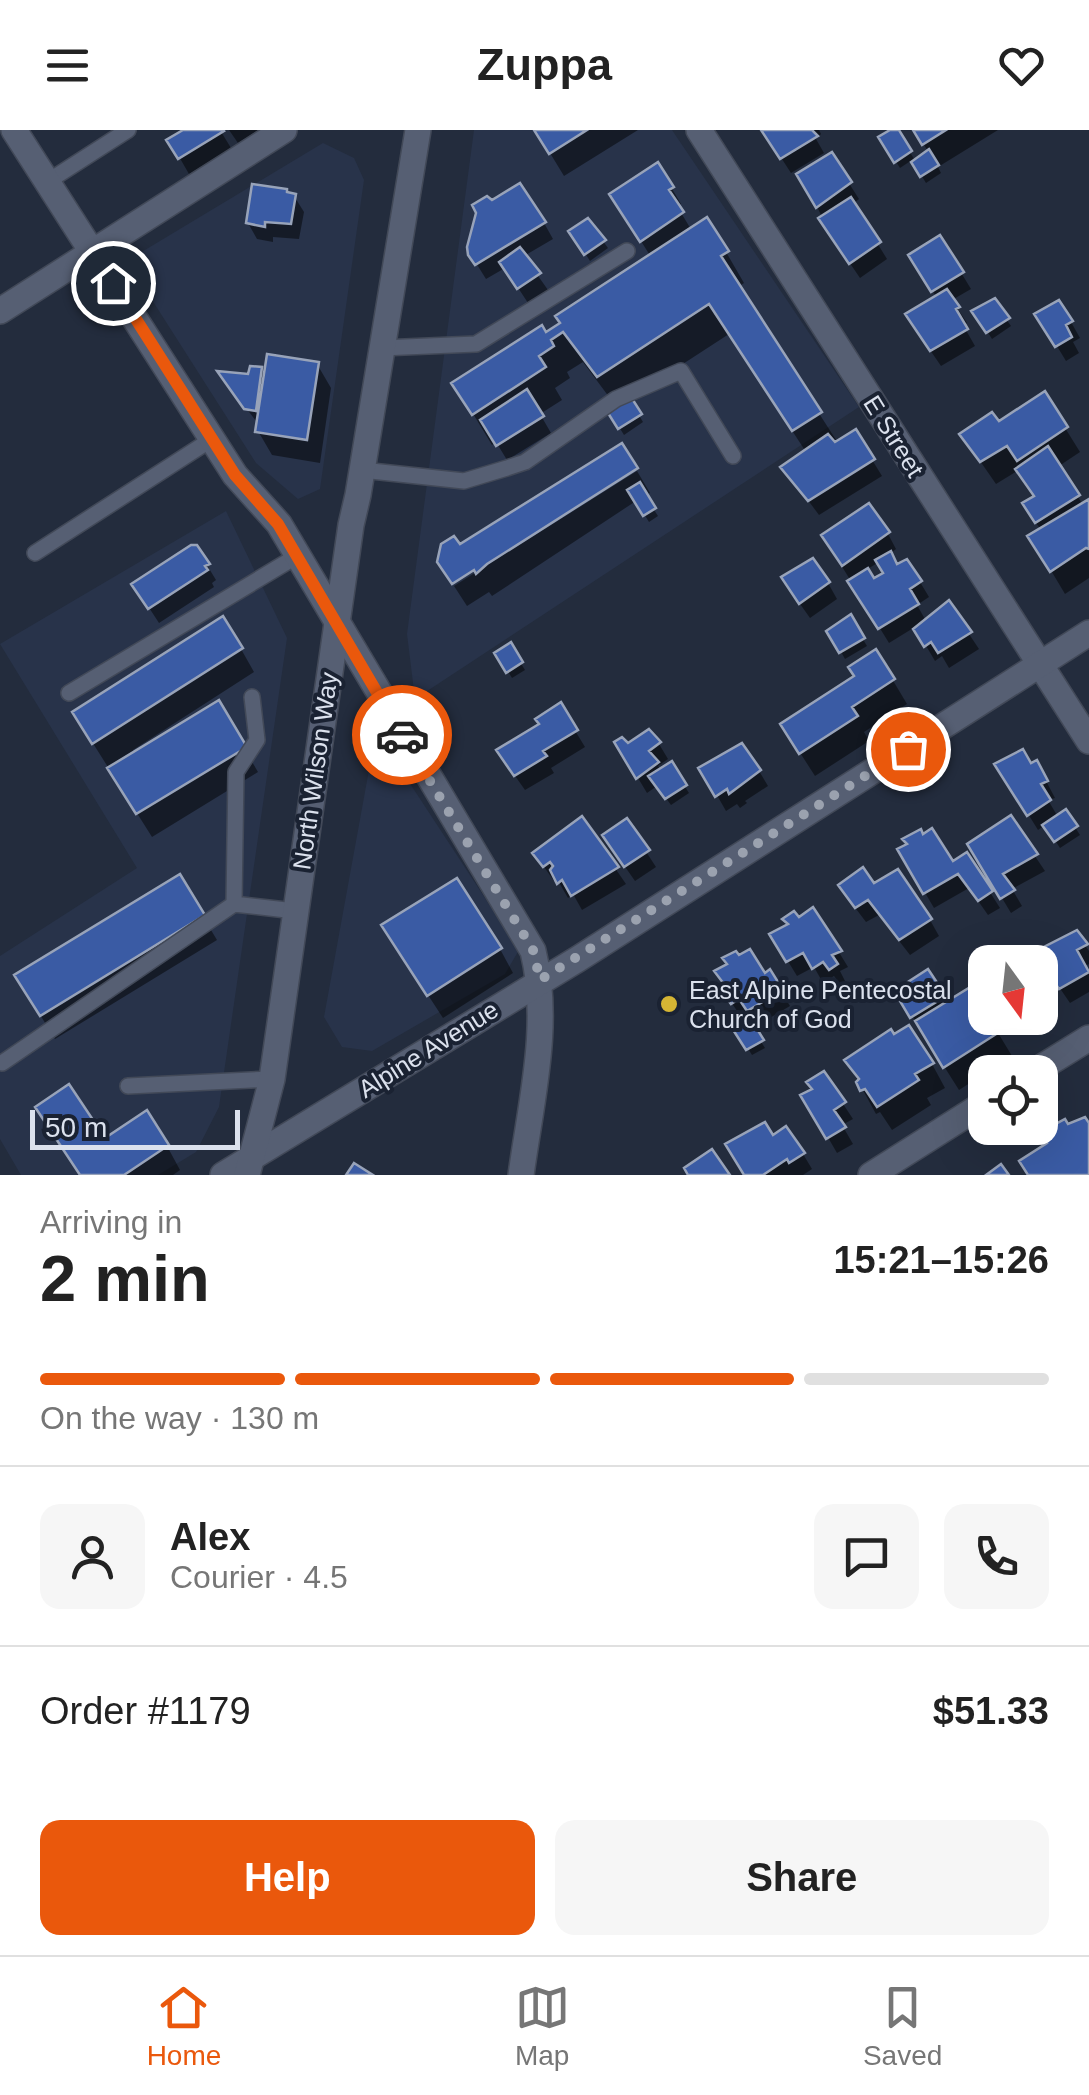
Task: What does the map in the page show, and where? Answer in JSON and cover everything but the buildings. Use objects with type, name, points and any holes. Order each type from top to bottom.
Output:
[{"type":"street","points":[[14,130],[212,439],[255,501],[278,524],[533,950],[540,980],[542,1018],[521,1175]]},
{"type":"street","points":[[0,311],[284,130]]},
{"type":"street","name":"North Wilson Way","points":[[249,1167],[272,1079],[337,622],[418,130]]},
{"type":"street","name":"E Street","points":[[700,130],[1089,741]]},
{"type":"street","name":"Alpine Avenue","points":[[223,1175],[249,1167],[1089,632]]},
{"type":"street","points":[[1058,1057],[1089,1038]]},
{"type":"street","points":[[871,1175],[968,1114]]},
{"type":"lane","points":[[47,182],[128,130]]},
{"type":"lane","points":[[381,348],[476,344],[626,251]]},
{"type":"lane","points":[[362,470],[464,481],[507,468],[525,462],[616,399],[681,371],[733,456]]},
{"type":"lane","points":[[35,553],[212,439]]},
{"type":"lane","points":[[69,693],[298,556]]},
{"type":"lane","points":[[234,904],[236,772],[257,740],[252,697]]},
{"type":"lane","points":[[2,1063],[234,904],[295,912]]},
{"type":"lane","points":[[128,1086],[272,1079]]},
{"type":"shaded area","points":[[474,130],[672,130],[859,407],[415,699],[407,634]]},
{"type":"shaded area","points":[[323,143],[354,158],[364,180],[320,489],[298,499],[256,463],[138,278],[140,253]]},
{"type":"shaded area","points":[[226,511],[287,638],[219,1107],[196,1152],[158,1175],[21,1175],[0,1139],[0,956],[137,868],[0,644]]},
{"type":"shaded area","points":[[386,747],[519,950],[505,974],[372,1051],[342,1047],[324,1017],[373,748]]},
{"type":"way so far","points":[[402,735],[533,950],[540,980],[908,749]]},
{"type":"place","name":"East Alpine Pentecostal Church of God","points":[[669,1004]]},
{"type":"route","points":[[113,283],[235,475],[278,524],[402,735]]}]
